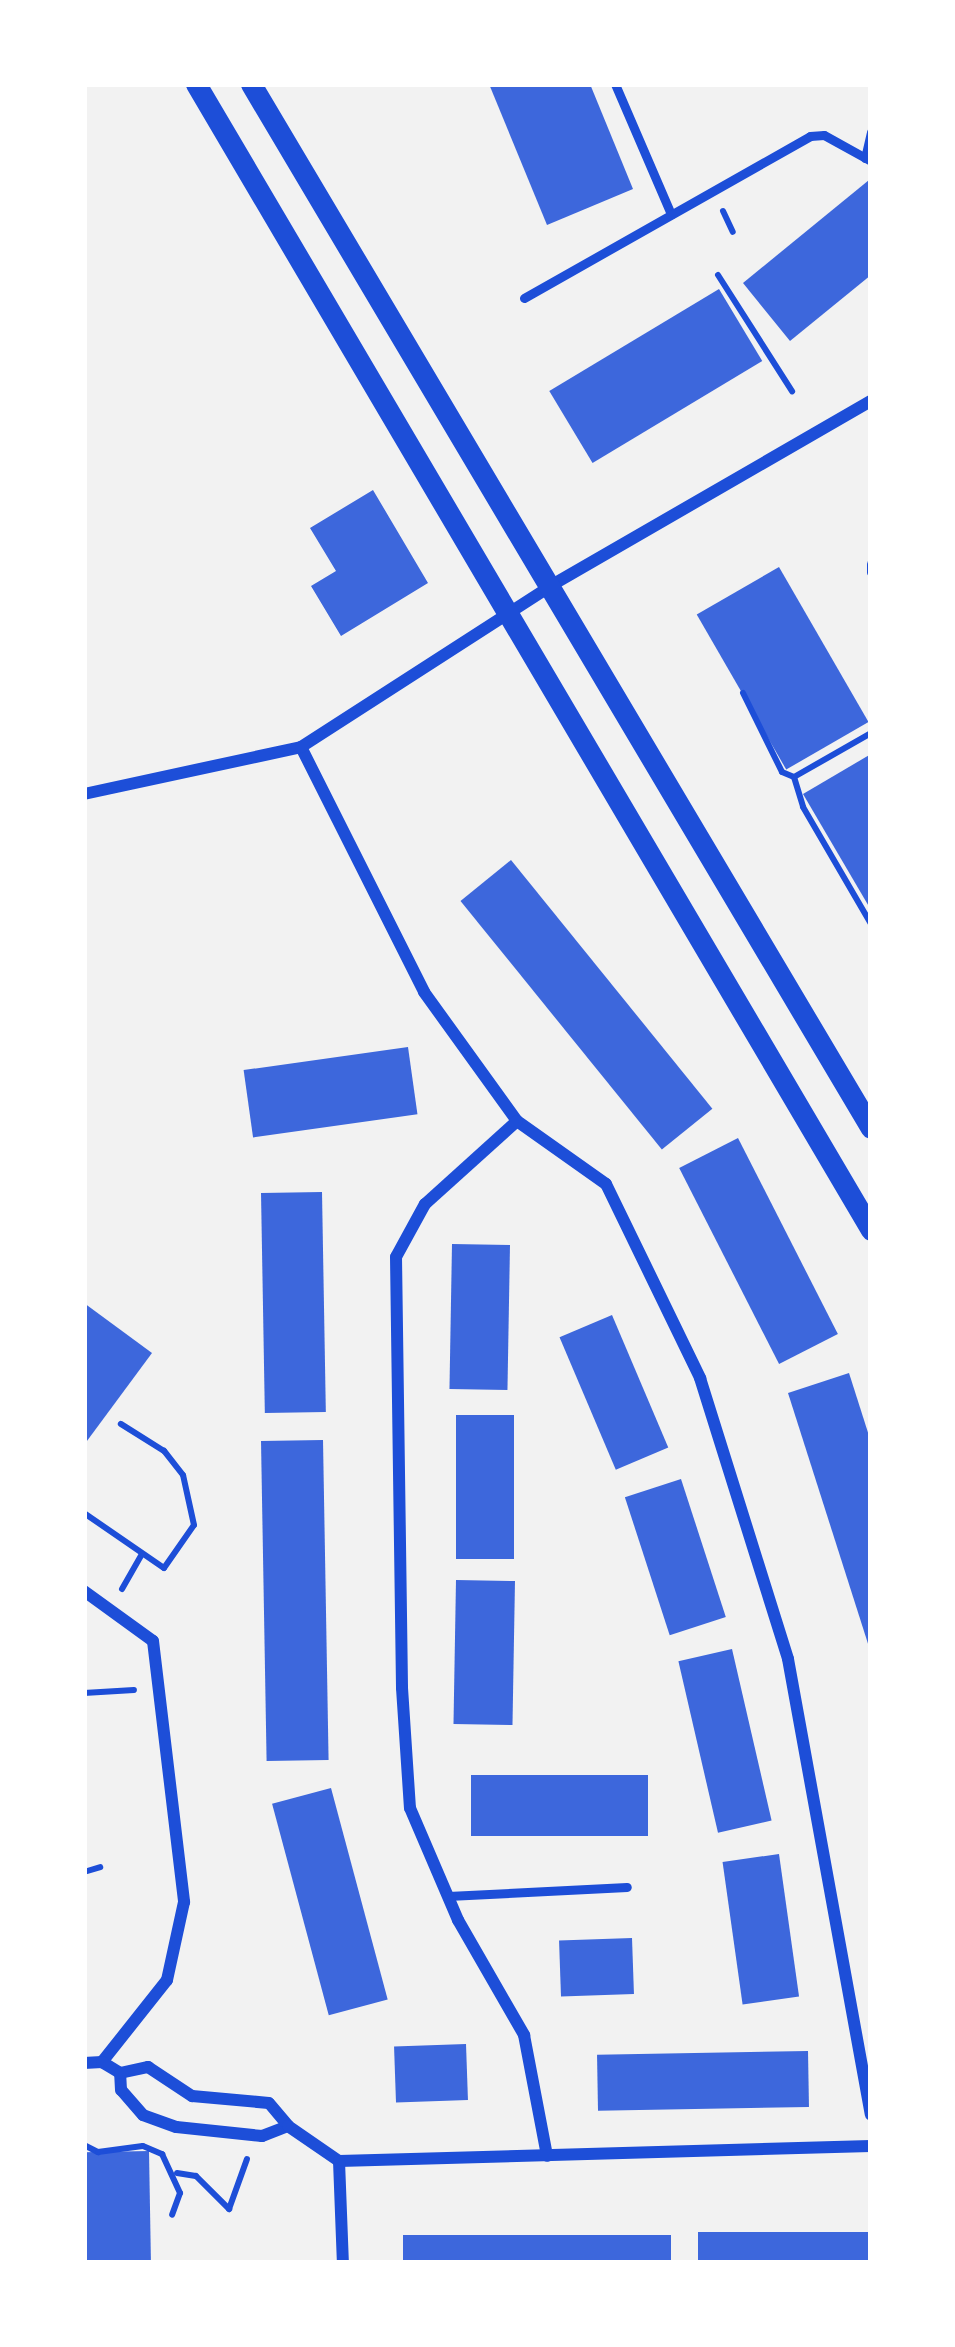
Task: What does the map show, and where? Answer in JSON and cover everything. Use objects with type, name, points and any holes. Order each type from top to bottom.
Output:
[{"type":"street","points":[[196,84],[511,610],[871,1230]]},
{"type":"street","points":[[251,84],[871,1128]]},
{"type":"street","points":[[84,794],[302,747],[552,584],[871,401]]},
{"type":"street","points":[[302,747],[424,992],[517,1120],[606,1184],[700,1378],[788,1659],[871,2114]]},
{"type":"street","points":[[517,1120],[425,1204],[396,1256],[410,1808],[448,1896],[524,2036],[547,2156]]},
{"type":"street","points":[[84,1591],[153,1641],[184,1902],[167,1980],[102,2062]]},
{"type":"street","points":[[84,2063],[102,2062],[120,2073],[148,2068],[192,2096],[269,2103],[287,2126],[340,2161],[871,2146]]},
{"type":"street","points":[[120,2073],[122,2090],[143,2115],[176,2127],[262,2136],[287,2126]]},
{"type":"street","points":[[340,2161],[343,2263]]},
{"type":"lane","points":[[615,84],[671,214]]},
{"type":"lane","points":[[524,298],[810,136],[868,159],[871,132]]},
{"type":"lane","points":[[448,1896],[628,1888]]},
{"type":"path","points":[[716,197],[734,232]]},
{"type":"path","points":[[718,275],[792,391]]},
{"type":"path","points":[[742,693],[782,772],[794,777]]},
{"type":"path","points":[[794,777],[871,734]]},
{"type":"path","points":[[794,777],[803,807],[871,924]]},
{"type":"path","points":[[84,1513],[164,1568],[184,1547],[194,1501],[164,1451],[121,1424]]},
{"type":"path","points":[[140,1602],[121,1589],[142,1554]]},
{"type":"path","points":[[84,1693],[134,1690]]},
{"type":"path","points":[[84,1872],[100,1867]]},
{"type":"path","points":[[84,2145],[98,2152],[143,2146],[177,2173],[196,2176],[229,2210],[249,2150]]},
{"type":"path","points":[[172,2215],[181,2193],[177,2173]]},
{"type":"building","points":[[489,84],[590,84],[633,189],[547,225]]},
{"type":"building","points":[[869,180],[871,275],[790,341],[743,283]]},
{"type":"building","points":[[719,289],[762,361],[593,463],[549,391]]},
{"type":"building","points":[[373,490],[428,583],[341,636],[311,586],[336,571],[310,528]]},
{"type":"building","points":[[779,567],[868,722],[786,770],[697,614]]},
{"type":"building","points":[[871,754],[871,910],[803,794]]},
{"type":"building","points":[[511,860],[712,1109],[662,1150],[460,901]]},
{"type":"building","points":[[408,1047],[417,1114],[253,1137],[244,1070]]},
{"type":"building","points":[[738,1138],[838,1334],[779,1364],[679,1168]]},
{"type":"building","points":[[322,1192],[326,1412],[265,1413],[261,1193]]},
{"type":"building","points":[[452,1244],[510,1245],[507,1390],[449,1389]]},
{"type":"building","points":[[84,1303],[152,1353],[84,1445]]},
{"type":"building","points":[[612,1315],[668,1448],[616,1470],[560,1337]]},
{"type":"building","points":[[849,1373],[871,1442],[870,1650],[788,1393]]},
{"type":"building","points":[[456,1415],[514,1415],[514,1559],[456,1559]]},
{"type":"building","points":[[323,1440],[329,1760],[267,1761],[261,1441]]},
{"type":"building","points":[[681,1479],[726,1617],[670,1635],[625,1497]]},
{"type":"building","points":[[456,1580],[515,1581],[512,1725],[453,1724]]},
{"type":"building","points":[[732,1649],[772,1820],[718,1833],[678,1661]]},
{"type":"building","points":[[471,1775],[648,1775],[648,1836],[471,1836]]},
{"type":"building","points":[[331,1788],[388,2000],[329,2015],[272,1804]]},
{"type":"building","points":[[779,1854],[799,1997],[743,2005],[723,1862]]},
{"type":"building","points":[[632,1938],[634,1994],[561,1997],[559,1941]]},
{"type":"building","points":[[466,2044],[468,2100],[396,2102],[394,2047]]},
{"type":"building","points":[[808,2051],[809,2107],[598,2111],[597,2055]]},
{"type":"building","points":[[149,2151],[151,2263],[86,2263],[84,2152]]},
{"type":"building","points":[[698,2232],[871,2232],[871,2263],[698,2263]]},
{"type":"building","points":[[403,2235],[671,2235],[671,2263],[403,2263]]}]
